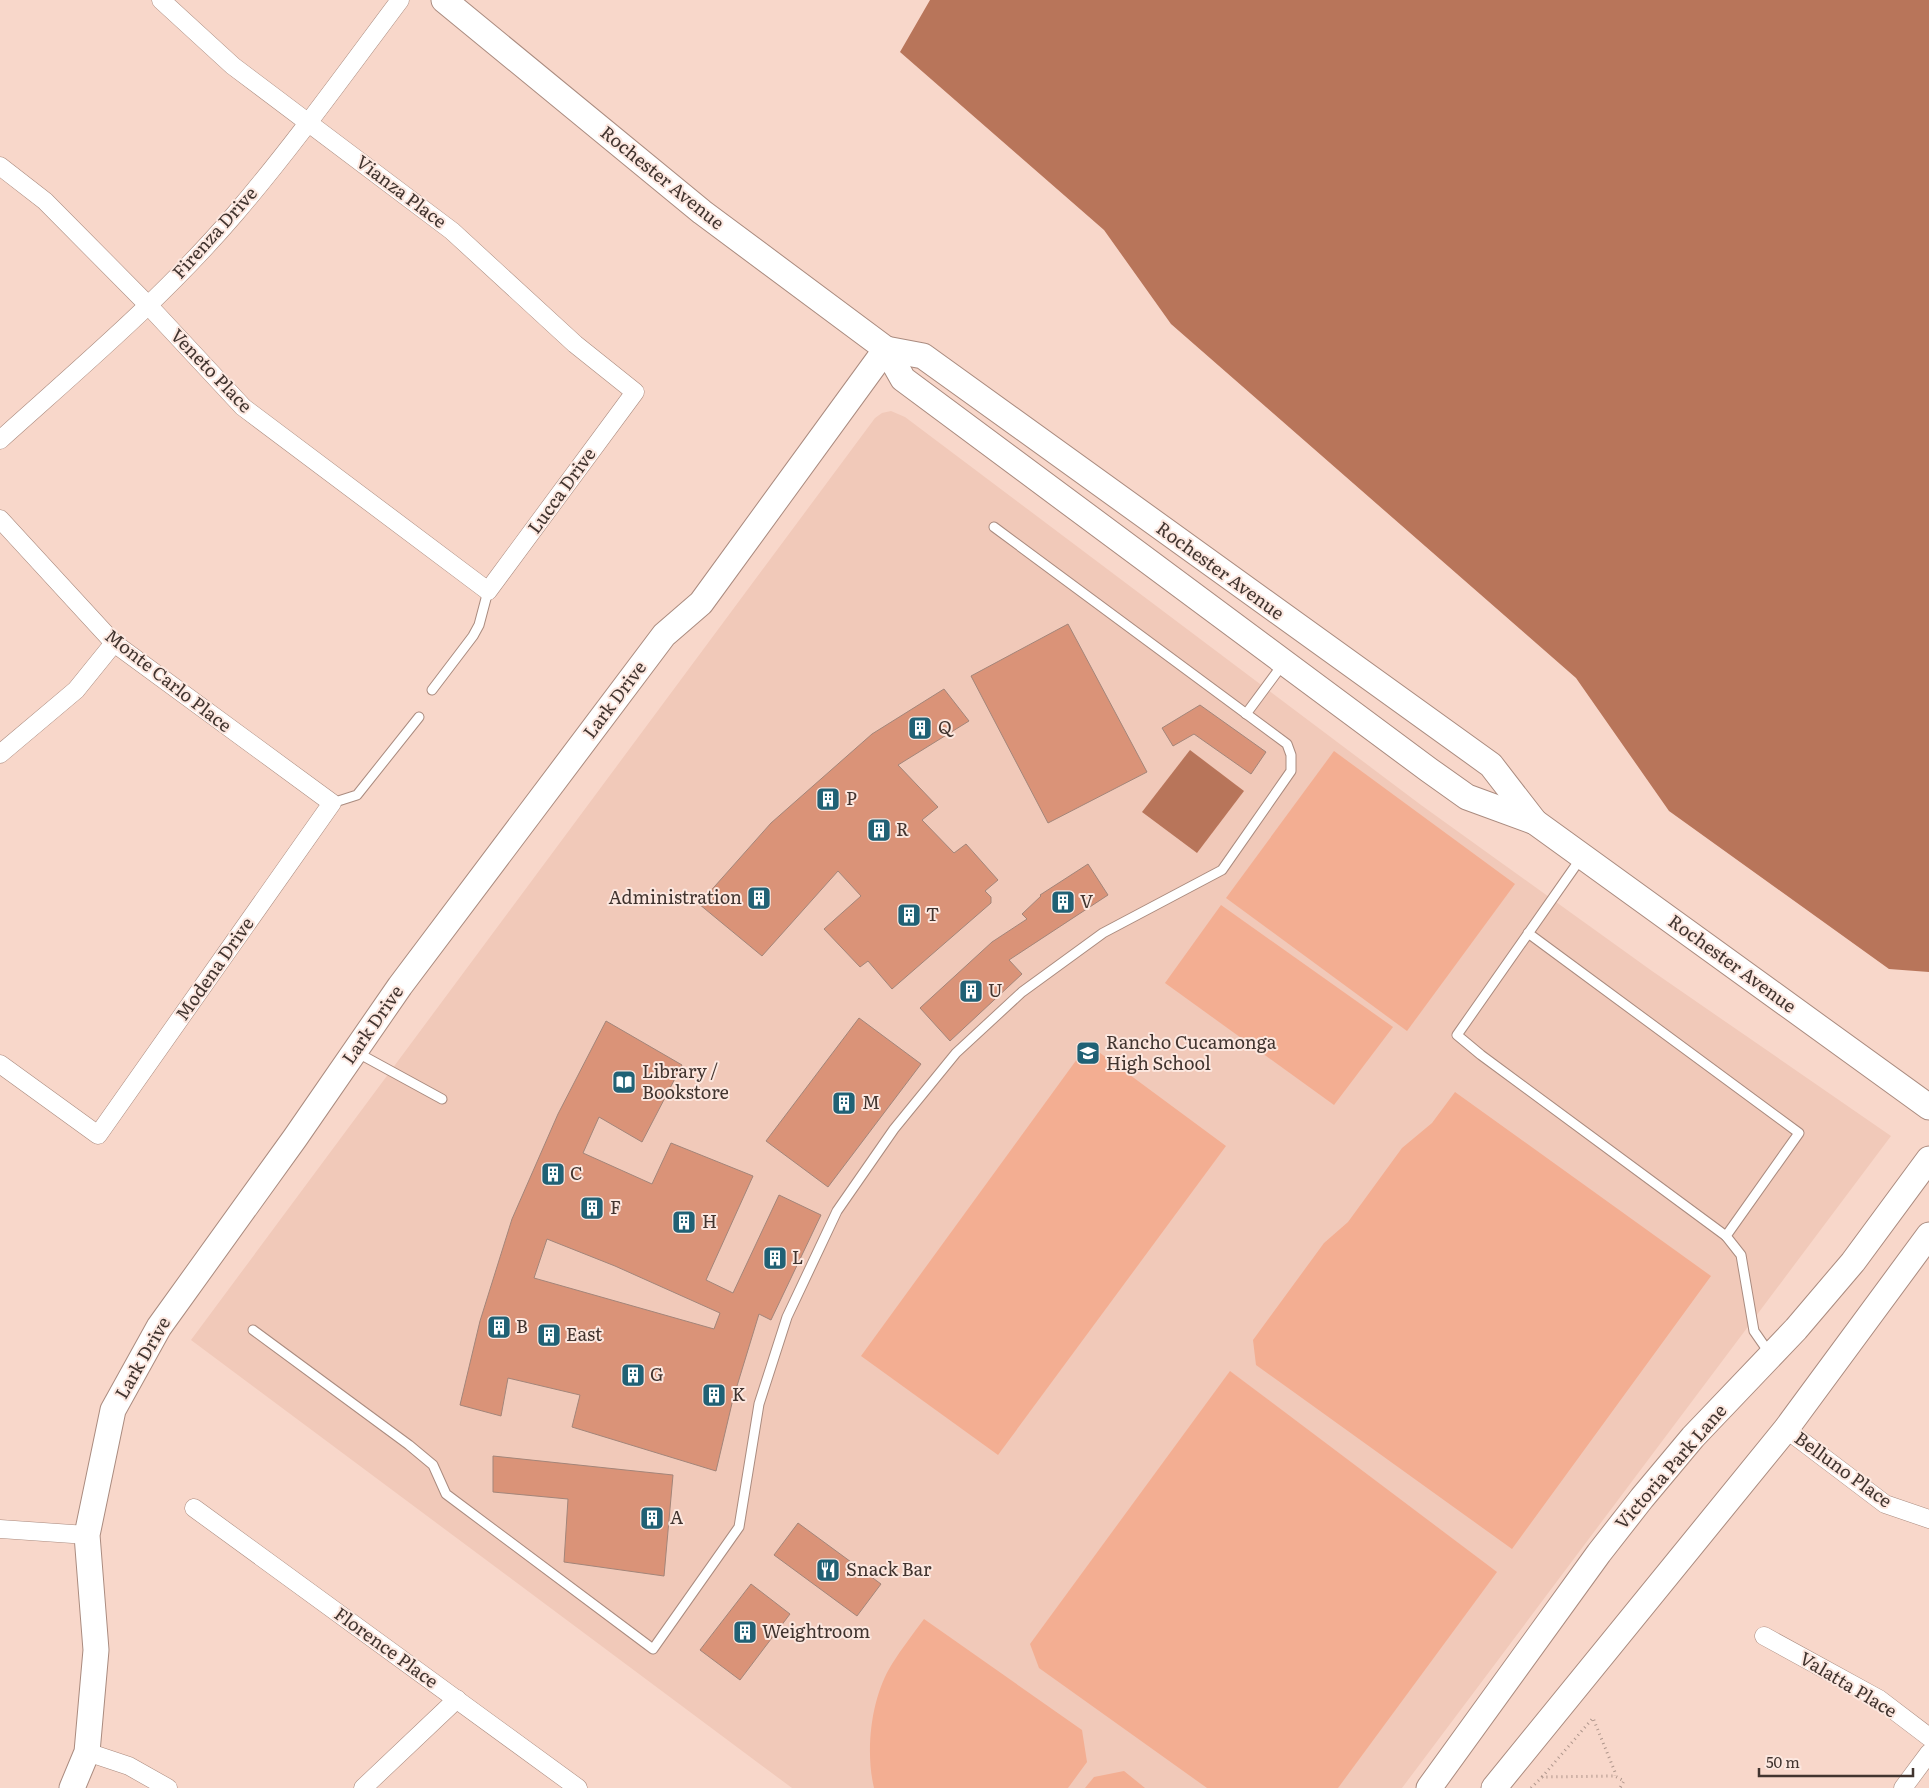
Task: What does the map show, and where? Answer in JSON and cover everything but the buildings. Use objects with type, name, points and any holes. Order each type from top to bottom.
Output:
[{"type":"street","name":"Vianza Place","points":[[161,0],[234,66],[452,231],[575,344],[635,392]]},
{"type":"street","name":"Firenza Drive","points":[[0,440],[149,306],[235,214],[400,0]]},
{"type":"street","name":"Rochester Avenue","points":[[444,0],[702,212],[886,349],[905,380],[1467,796],[1535,822],[1929,1107]]},
{"type":"street","name":"Veneto Place","points":[[0,166],[45,201],[149,306],[243,407],[488,591]]},
{"type":"street","name":"Rochester Avenue","points":[[886,349],[923,356],[1490,765],[1535,822]]},
{"type":"street","name":"Lark Drive","points":[[72,1788],[87,1752],[96,1650],[88,1535],[113,1410],[158,1327],[400,986],[664,635],[701,603],[886,349]]},
{"type":"street","name":"Lucca Drive","points":[[488,591],[635,392]]},
{"type":"street","name":"Monte Carlo Place","points":[[0,518],[114,643],[332,803]]},
{"type":"street","points":[[0,754],[76,690],[114,643]]},
{"type":"street","name":"Modena Drive","points":[[0,1064],[98,1135],[332,803]]},
{"type":"street","name":"Victoria Park Lane","points":[[1429,1788],[1599,1553],[1642,1498],[1693,1437],[1796,1330],[1853,1262],[1929,1159]]},
{"type":"street","points":[[1494,1788],[1786,1428],[1929,1235]]},
{"type":"street","name":"Belluno Place","points":[[1786,1428],[1885,1504],[1929,1519]]},
{"type":"street","name":"Florence Place","points":[[194,1508],[578,1788]]},
{"type":"street","points":[[0,1530],[88,1535]]},
{"type":"street","name":"Valatta Place","points":[[1764,1636],[1878,1699],[1929,1737]]},
{"type":"street","points":[[363,1788],[457,1699]]},
{"type":"street","points":[[87,1752],[129,1766],[168,1788]]},
{"type":"street","points":[[1903,1788],[1929,1752]]},
{"type":"lane","points":[[253,1330],[409,1445],[433,1465],[446,1494],[653,1648],[739,1527],[759,1404],[787,1317],[837,1211],[894,1129],[948,1063],[1022,992],[1103,933],[1222,870],[1290,771],[1291,755],[1287,744],[994,527]]},
{"type":"lane","points":[[432,690],[473,636],[479,625],[488,591]]},
{"type":"lane","points":[[1246,714],[1284,662]]},
{"type":"lane","points":[[332,803],[357,795],[419,717]]},
{"type":"lane","points":[[1582,856],[1457,1035],[1481,1055],[1726,1236],[1741,1255],[1754,1331],[1771,1356]]},
{"type":"lane","points":[[1528,933],[1799,1133],[1726,1236]]},
{"type":"lane","points":[[355,1051],[442,1099]]},
{"type":"path","points":[[1531,1788],[1593,1718],[1615,1776]]},
{"type":"path","points":[[1542,1776],[1615,1776],[1624,1781],[1620,1788]]},
{"type":"shaded area","points":[[930,0],[1929,0],[1929,972],[1889,969],[1669,811],[1576,678],[1171,324],[1104,230],[900,52]]},
{"type":"shaded area","name":"Rancho Cucamonga High School","points":[[891,411],[905,417],[1421,805],[1652,971],[1891,1136],[1402,1788],[792,1788],[191,1340],[875,418],[882,413]]},
{"type":"shaded area","points":[[1190,750],[1244,791],[1197,853],[1142,812]]},
{"type":"shaded area","points":[[1334,751],[1515,884],[1407,1031],[1226,898]]},
{"type":"shaded area","points":[[1221,905],[1393,1027],[1334,1105],[1165,983]]},
{"type":"shaded area","points":[[1088,1044],[1226,1146],[998,1455],[861,1356]]},
{"type":"shaded area","points":[[1455,1092],[1711,1276],[1512,1549],[1256,1365],[1253,1340],[1324,1243],[1348,1222],[1402,1148],[1432,1123]]},
{"type":"shaded area","points":[[1230,1371],[1497,1572],[1338,1788],[1207,1788],[1039,1668],[1030,1644]]},
{"type":"shaded area","points":[[924,1619],[1082,1730],[1087,1762],[1068,1788],[874,1788],[871,1773],[870,1741],[879,1692],[892,1664]]},
{"type":"shaded area","points":[[1124,1771],[1145,1788],[1085,1788],[1094,1777]]},
{"type":"place","name":"Q","points":[[920,728]]},
{"type":"place","name":"P","points":[[828,799]]},
{"type":"place","name":"R","points":[[879,830]]},
{"type":"place","name":"Administration","points":[[759,898]]},
{"type":"place","name":"V","points":[[1063,902]]},
{"type":"place","name":"T","points":[[909,915]]},
{"type":"place","name":"U","points":[[971,991]]},
{"type":"place","name":"Rancho Cucamonga High School","points":[[1088,1053]]},
{"type":"place","name":"Library / Bookstore","points":[[624,1082]]},
{"type":"place","name":"M","points":[[844,1103]]},
{"type":"place","name":"C","points":[[553,1174]]},
{"type":"place","name":"F","points":[[592,1208]]},
{"type":"place","name":"H","points":[[684,1222]]},
{"type":"place","name":"L","points":[[775,1258]]},
{"type":"place","name":"B","points":[[499,1327]]},
{"type":"place","name":"East","points":[[549,1335]]},
{"type":"place","name":"G","points":[[633,1375]]},
{"type":"place","name":"K","points":[[714,1395]]},
{"type":"place","name":"A","points":[[652,1518]]},
{"type":"place","name":"Snack Bar","points":[[828,1570]]},
{"type":"place","name":"Weightroom","points":[[745,1632]]}]
